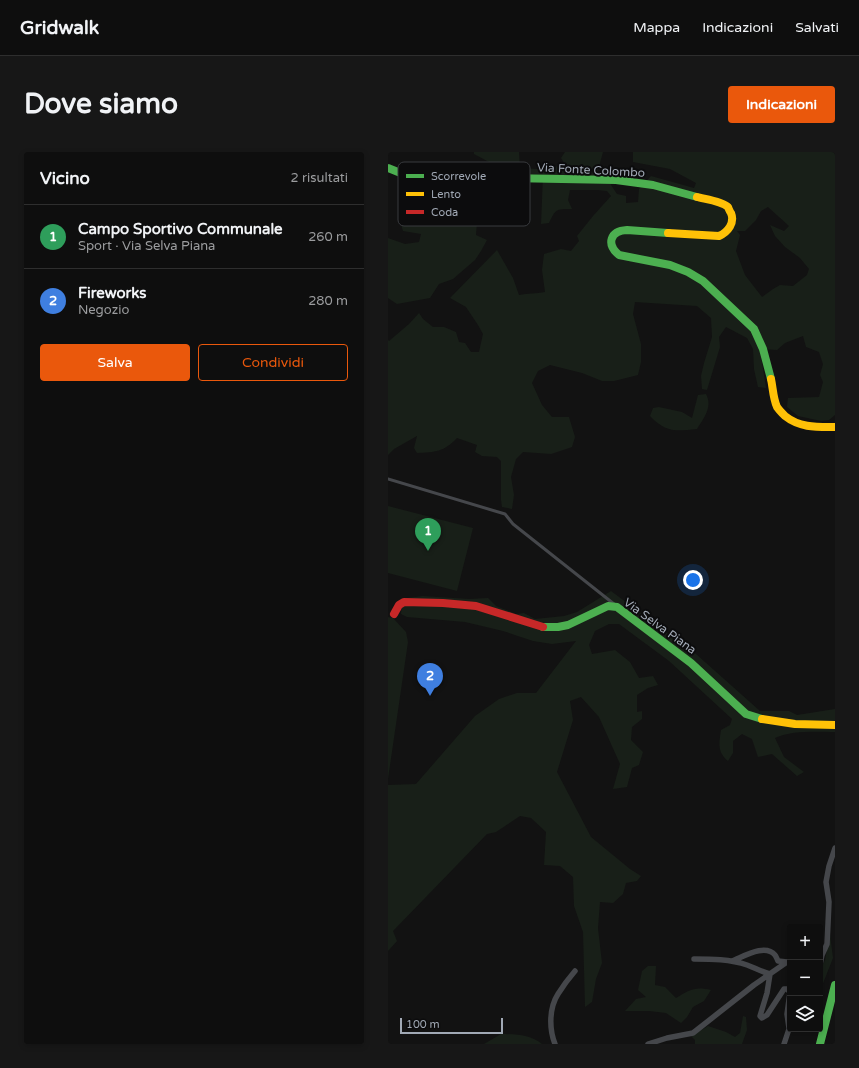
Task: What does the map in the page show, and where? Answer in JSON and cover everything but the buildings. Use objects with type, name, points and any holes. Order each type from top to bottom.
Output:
[{"type":"street","name":"Via Fonte Colombo","points":[[530,179],[623,181],[653,185],[720,203],[728,207],[732,216],[732,223],[725,233],[719,236],[627,230],[614,233],[612,245],[614,250],[619,255],[670,265],[688,272],[703,281],[754,329],[759,336],[768,363],[775,402],[778,408],[789,419],[797,424],[814,427],[835,427]]},
{"type":"street","name":"Via Selva Piana","points":[[396,611],[402,602],[444,602],[476,606],[544,627],[558,627],[568,625],[600,608],[608,606],[616,607],[691,663],[746,714],[762,719],[795,724],[835,726]]},
{"type":"street","points":[[823,953],[827,944],[829,902],[826,882],[835,848]]},
{"type":"street","points":[[648,1044],[693,1032],[754,985],[787,962],[778,961],[774,954],[766,950],[756,951],[732,961]]},
{"type":"street","points":[[694,959],[732,961],[770,974]]},
{"type":"street","points":[[555,1044],[551,1020],[552,1008],[557,995],[575,970]]},
{"type":"street","points":[[770,974],[767,993],[760,1016],[762,1018],[766,1015],[784,989],[788,989],[790,992],[789,996]]},
{"type":"street","points":[[820,1044],[835,985]]},
{"type":"street","points":[[784,1044],[788,1032]]},
{"type":"lane","points":[[388,479],[505,514],[513,524],[616,607]]},
{"type":"shaded area","points":[[474,152],[519,152],[520,162],[489,162],[474,154]]},
{"type":"shaded area","points":[[565,152],[603,152],[597,174],[609,175],[611,185],[617,194],[626,196],[626,203],[638,202],[639,189],[651,176],[694,188],[696,183],[670,169],[633,162],[633,152],[835,152],[835,415],[829,420],[821,421],[798,416],[787,407],[788,398],[819,397],[823,382],[820,375],[823,364],[819,352],[806,347],[803,336],[785,343],[777,350],[760,349],[766,388],[758,387],[754,369],[753,349],[747,338],[726,327],[719,337],[720,347],[707,390],[702,389],[701,376],[712,337],[711,318],[697,306],[635,302],[633,314],[641,344],[641,362],[638,375],[614,381],[602,381],[582,373],[550,365],[538,371],[532,383],[542,405],[552,417],[569,417],[575,437],[572,447],[551,454],[523,452],[516,459],[511,477],[514,495],[512,509],[502,507],[501,461],[497,457],[482,456],[475,452],[477,445],[457,438],[443,449],[417,453],[414,448],[417,436],[394,449],[388,455],[388,340],[389,341],[409,324],[419,313],[423,319],[433,327],[444,327],[456,332],[459,342],[465,343],[471,352],[479,352],[483,334],[466,307],[450,298],[497,250],[513,278],[519,295],[545,292],[542,270],[544,254],[561,249],[571,251],[579,241],[577,236],[611,196],[607,191],[570,190],[568,200],[572,209],[559,210],[555,212],[549,223],[541,224],[543,175],[530,174],[530,169],[566,166],[561,158]],"holes":[[[768,207],[789,226],[784,231],[770,225],[775,236],[785,247],[800,258],[809,269],[807,275],[793,286],[780,285],[762,297],[745,275],[736,251],[740,235],[737,231],[745,231],[756,220],[761,211]]]},
{"type":"shaded area","points":[[402,226],[477,226],[476,235],[487,240],[475,260],[453,279],[439,284],[430,298],[397,304],[388,298],[388,238],[405,244],[419,242],[421,234],[403,231]]},
{"type":"shaded area","points":[[706,394],[709,403],[707,412],[697,429],[672,430],[656,422],[650,416],[653,408],[659,407],[682,412],[692,418],[698,395]]},
{"type":"shaded area","points":[[388,506],[473,528],[457,591],[388,573]]},
{"type":"shaded area","points":[[611,591],[696,654],[760,711],[789,711],[797,715],[835,709],[835,732],[797,733],[782,735],[775,738],[784,757],[804,772],[797,776],[772,754],[758,757],[752,739],[742,734],[733,741],[733,753],[728,761],[724,758],[720,751],[720,739],[721,730],[730,725],[732,719],[669,661],[619,624],[609,624],[595,631],[589,645],[592,654],[615,650],[630,662],[639,678],[653,676],[658,685],[648,688],[637,695],[637,712],[642,711],[642,719],[632,727],[631,740],[643,752],[639,765],[632,768],[627,787],[613,789],[620,764],[599,717],[581,697],[570,701],[573,720],[557,772],[591,837],[630,869],[641,876],[637,881],[626,883],[623,894],[613,903],[600,902],[598,928],[602,963],[596,979],[592,1002],[585,1007],[583,932],[574,906],[573,877],[560,866],[544,865],[546,832],[531,818],[520,816],[496,832],[487,834],[393,931],[397,941],[388,951],[388,785],[416,784],[475,716],[499,699],[517,693],[536,693],[576,641],[552,644],[533,641],[503,631],[465,622],[407,617],[401,614],[402,605],[407,598],[423,596],[469,599],[488,598],[496,606],[516,614],[524,613],[535,619],[564,616],[577,612]]},
{"type":"shaded area","points":[[388,617],[393,618],[406,632],[408,642],[388,779]]},
{"type":"shaded area","points":[[830,934],[833,958],[823,983],[823,964]]},
{"type":"shaded area","points":[[648,966],[656,966],[655,985],[665,987],[676,998],[696,989],[701,988],[711,990],[704,1001],[693,1007],[681,1023],[666,1013],[625,1011],[636,999],[646,997],[638,990],[642,971]]},
{"type":"shaded area","points":[[743,1016],[746,1017],[747,1030],[742,1044],[695,1044],[695,1040],[691,1036],[708,1026],[726,1032],[735,1037],[740,1033]]},
{"type":"shaded area","points":[[501,1034],[528,1037],[542,1044],[484,1044]]},
{"type":"traffic: fast","points":[[388,168],[398,172]]},
{"type":"traffic: fast","points":[[530,178],[616,180],[653,185],[697,197]]},
{"type":"traffic: fast","points":[[668,233],[627,230],[621,231],[614,235],[611,243],[612,247],[619,255],[670,265],[688,272],[703,281],[754,329],[763,349],[771,379]]},
{"type":"traffic: fast","points":[[543,627],[568,625],[608,606],[617,607],[691,663],[746,714],[762,719]]},
{"type":"traffic: fast","points":[[820,1044],[835,985]]},
{"type":"traffic: slow","points":[[668,233],[719,236],[728,230],[732,220],[728,207],[717,202],[697,197]]},
{"type":"traffic: slow","points":[[771,379],[776,404],[785,416],[803,425],[815,427],[835,427]]},
{"type":"traffic: slow","points":[[762,719],[795,724],[835,725]]},
{"type":"traffic: jam","points":[[394,614],[399,605],[404,602],[443,603],[476,606],[543,627]]},
{"type":"place","name":"Campo Sportivo Communale","points":[[428,551]]},
{"type":"place","name":"Fireworks","points":[[430,696]]}]
